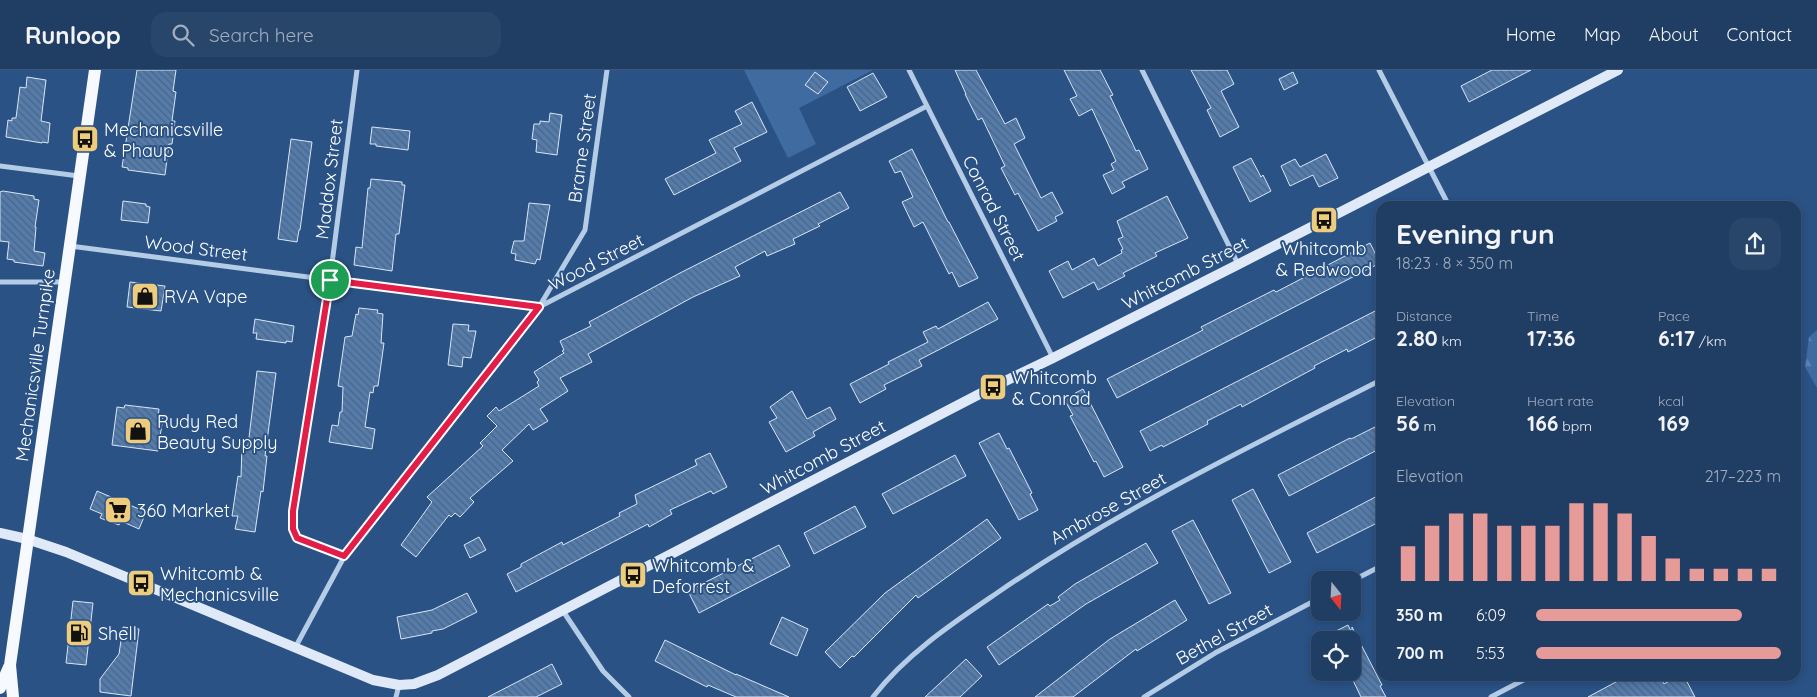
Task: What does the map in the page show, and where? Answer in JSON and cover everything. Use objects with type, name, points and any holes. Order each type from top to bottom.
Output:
[{"type":"main road","name":"Mechanicsville Turnpike","points":[[12,697],[10,665],[94,70]]},
{"type":"main road","name":"Mechanicsville Turnpike","points":[[0,688],[10,665]]},
{"type":"street","name":"Maddox Street","points":[[344,556],[297,538],[293,529],[293,511],[330,280],[357,70]]},
{"type":"street","name":"Brame Street","points":[[539,307],[585,230],[607,70]]},
{"type":"street","name":"Conrad Street","points":[[909,70],[1053,358]]},
{"type":"street","points":[[1142,70],[1239,264]]},
{"type":"street","points":[[1379,70],[1447,201]]},
{"type":"street","name":"Whitcomb Street","points":[[0,533],[27,538],[66,552],[373,680],[399,685],[414,684],[438,676],[984,391],[1239,264],[1618,70]]},
{"type":"street","name":"Wood Street","points":[[70,246],[539,307],[927,106]]},
{"type":"street","points":[[0,166],[80,176]]},
{"type":"street","points":[[0,282],[65,282]]},
{"type":"street","points":[[295,648],[344,556],[539,307]]},
{"type":"street","name":"Ambrose Street","points":[[873,697],[911,658],[944,630],[1045,560],[1132,508],[1376,383]]},
{"type":"street","points":[[1361,576],[1376,569]]},
{"type":"street","name":"Bethel Street","points":[[1144,697],[1215,653],[1311,603]]},
{"type":"street","points":[[564,611],[604,671],[629,697]]},
{"type":"street","points":[[1491,697],[1521,681]]},
{"type":"street","points":[[396,697],[399,685]]},
{"type":"green space","points":[[744,70],[873,70],[799,108],[816,144],[788,158]]},
{"type":"green space","points":[[1817,330],[1817,388],[1805,367],[1809,337]]},
{"type":"building","points":[[137,70],[176,70],[173,91],[176,92],[172,121],[175,121],[172,144],[169,144],[165,175],[128,170],[128,168],[122,167]]},
{"type":"building","points":[[955,70],[976,70],[1005,124],[1016,118],[1025,138],[1014,144],[1041,198],[1052,192],[1063,213],[1055,217],[1057,221],[1038,231],[1018,193],[1015,195],[1001,168],[1005,166],[982,118],[978,120]]},
{"type":"building","points":[[1064,70],[1100,70],[1113,95],[1110,96],[1136,151],[1139,150],[1148,169],[1122,182],[1125,187],[1112,194],[1103,175],[1114,170],[1111,164],[1116,161],[1092,109],[1079,116],[1070,99],[1077,96]]},
{"type":"building","points":[[1191,70],[1227,70],[1234,84],[1221,91],[1239,127],[1220,137],[1207,110],[1211,108]]},
{"type":"building","points":[[1492,70],[1531,70],[1469,102],[1461,86]]},
{"type":"building","points":[[815,72],[828,82],[818,94],[805,85]]},
{"type":"building","points":[[1293,72],[1298,83],[1284,90],[1279,79]]},
{"type":"building","points":[[873,73],[887,97],[860,111],[847,87]]},
{"type":"building","points":[[27,77],[46,80],[41,121],[50,123],[48,143],[6,137],[8,120],[12,121],[12,118],[16,118],[20,87],[26,88]]},
{"type":"building","points":[[752,102],[767,132],[734,148],[741,161],[674,195],[665,179],[716,153],[709,140],[742,124],[735,111]]},
{"type":"building","points":[[550,113],[562,115],[557,155],[536,152],[537,140],[532,139],[534,124],[540,124],[540,121],[549,122]]},
{"type":"building","points":[[372,127],[410,131],[408,150],[370,144]]},
{"type":"building","points":[[291,139],[312,142],[297,242],[278,239]]},
{"type":"building","points":[[912,149],[978,278],[959,287],[952,272],[949,274],[923,222],[914,227],[902,202],[913,197],[901,171],[895,173],[889,161]]},
{"type":"building","points":[[1326,154],[1338,178],[1319,187],[1313,175],[1290,186],[1281,166],[1295,159],[1300,167]]},
{"type":"building","points":[[1251,158],[1271,191],[1250,202],[1233,167]]},
{"type":"building","points":[[371,179],[402,182],[402,185],[405,185],[399,234],[396,234],[392,271],[354,265],[356,247],[362,248],[368,188],[370,188]]},
{"type":"building","points":[[0,192],[34,196],[34,199],[39,200],[34,251],[45,253],[43,266],[14,262],[14,260],[7,259],[9,242],[0,241]]},
{"type":"building","points":[[840,192],[849,208],[818,224],[820,226],[793,239],[795,244],[767,256],[765,251],[735,267],[740,276],[693,297],[588,354],[592,362],[560,378],[568,391],[540,409],[548,421],[533,430],[529,424],[502,450],[513,461],[470,498],[474,502],[460,517],[455,513],[451,517],[449,515],[416,557],[401,545],[432,502],[427,497],[483,446],[480,443],[497,426],[487,416],[496,407],[499,411],[539,386],[537,382],[539,380],[534,372],[564,353],[560,341],[591,326],[589,322],[680,273]]},
{"type":"building","points":[[1167,196],[1188,238],[1155,253],[1157,256],[1123,273],[1125,276],[1098,290],[1094,282],[1063,298],[1049,271],[1068,261],[1072,270],[1094,258],[1098,266],[1122,253],[1121,250],[1123,249],[1118,239],[1123,237],[1117,221]]},
{"type":"building","points":[[123,201],[146,204],[146,206],[150,207],[148,223],[121,220]]},
{"type":"building","points":[[529,203],[550,205],[540,260],[537,259],[535,264],[515,260],[516,254],[511,253],[514,241],[524,241]]},
{"type":"building","points":[[1370,243],[1376,255],[1376,265],[1117,398],[1107,379],[1203,330],[1201,327],[1274,290],[1276,292]]},
{"type":"building","name":"RVA Vape","points":[[130,282],[165,286],[161,311],[127,307]]},
{"type":"building","points":[[988,302],[998,319],[919,360],[922,366],[884,385],[886,389],[860,403],[850,384],[928,342],[923,332],[936,326],[938,329]]},
{"type":"building","points":[[359,308],[378,310],[377,313],[383,314],[381,343],[384,343],[378,386],[374,386],[373,393],[370,392],[365,427],[375,429],[372,449],[329,442],[332,425],[338,426],[340,412],[342,412],[343,387],[338,386],[345,337],[352,336]]},
{"type":"building","points":[[1376,311],[1376,338],[1348,352],[1347,349],[1314,366],[1315,368],[1242,407],[1241,404],[1207,421],[1208,424],[1163,447],[1162,445],[1150,451],[1140,431]]},
{"type":"building","points":[[255,319],[294,326],[292,342],[256,339],[257,333],[253,333]]},
{"type":"building","points":[[453,324],[469,325],[468,331],[476,331],[471,358],[463,357],[462,367],[448,365]]},
{"type":"building","points":[[257,371],[276,373],[265,456],[267,456],[263,492],[261,491],[255,532],[235,529],[238,516],[232,516],[238,476],[241,477],[242,445],[248,446]]},
{"type":"building","points":[[1083,389],[1123,467],[1104,477],[1070,416],[1073,415],[1064,399]]},
{"type":"building","points":[[792,391],[807,419],[830,407],[836,419],[813,432],[815,436],[786,452],[769,422],[777,418],[770,407]]},
{"type":"building","name":"Rudy Red Beauty Supply","points":[[125,405],[159,409],[158,417],[163,417],[158,451],[112,445],[117,407],[124,408]]},
{"type":"building","points":[[1376,426],[1376,451],[1289,496],[1278,475]]},
{"type":"building","points":[[999,433],[1007,449],[1009,448],[1032,493],[1030,494],[1038,510],[1019,520],[979,443]]},
{"type":"building","points":[[710,453],[727,487],[713,494],[711,491],[670,510],[672,514],[649,527],[648,524],[516,592],[507,574],[521,567],[521,564],[562,542],[563,545],[620,516],[619,513],[637,504],[635,495],[697,465],[695,460]]},
{"type":"building","points":[[955,455],[966,476],[893,514],[882,494]]},
{"type":"building","points":[[1253,489],[1291,562],[1269,573],[1232,500]]},
{"type":"building","name":"360 Market","points":[[97,491],[146,512],[139,529],[121,521],[119,525],[100,518],[102,514],[90,509]]},
{"type":"building","points":[[1376,497],[1376,524],[1317,553],[1307,533]]},
{"type":"building","points":[[855,506],[866,527],[814,554],[804,533]]},
{"type":"building","points":[[987,519],[1001,538],[918,598],[916,595],[854,657],[852,656],[840,668],[825,652],[885,593]]},
{"type":"building","points":[[1193,520],[1231,593],[1209,604],[1172,531]]},
{"type":"building","points":[[479,537],[486,550],[470,558],[464,545]]},
{"type":"building","points":[[1146,543],[1158,563],[1086,604],[999,665],[987,647],[1048,604],[1050,606],[1060,600],[1058,597],[1075,584]]},
{"type":"building","points":[[779,545],[790,566],[699,613],[688,591]]},
{"type":"building","points":[[467,593],[477,612],[443,629],[432,631],[432,633],[401,639],[397,617],[432,610]]},
{"type":"building","points":[[1175,600],[1187,620],[1137,651],[1136,649],[1073,697],[1035,697],[1110,639]]},
{"type":"building","name":"Shell","points":[[73,601],[93,603],[86,665],[66,663]]},
{"type":"building","points":[[782,617],[808,629],[797,656],[770,644]]},
{"type":"building","points":[[1348,625],[1351,631],[1336,631]]},
{"type":"building","points":[[123,627],[139,629],[131,696],[100,692],[100,679],[119,654]]},
{"type":"building","points":[[665,640],[736,675],[789,697],[736,697],[708,685],[707,687],[655,661]]},
{"type":"building","points":[[1361,644],[1376,673],[1376,681],[1380,681],[1382,685],[1380,686],[1386,697],[1361,697],[1353,681],[1361,681]]},
{"type":"building","points":[[966,659],[982,676],[960,697],[925,697]]},
{"type":"building","points":[[552,664],[562,684],[536,697],[488,697]]},
{"type":"building","points":[[1618,681],[1662,681],[1664,684],[1669,681],[1687,681],[1695,697],[1588,697]]},
{"type":"place","name":"Mechanicsville & Phaup","points":[[85,139]]},
{"type":"place","name":"Whitcomb & Redwood","points":[[1324,220]]},
{"type":"place","name":"RVA Vape","points":[[145,296]]},
{"type":"place","name":"Whitcomb & Conrad","points":[[993,387]]},
{"type":"place","name":"Rudy Red Beauty Supply","points":[[138,431]]},
{"type":"place","name":"360 Market","points":[[118,510]]},
{"type":"place","name":"Whitcomb & Deforrest","points":[[633,575]]},
{"type":"place","name":"Whitcomb & Mechanicsville","points":[[141,583]]},
{"type":"place","name":"Shell","points":[[79,633]]},
{"type":"route","points":[[330,280],[539,307],[344,556],[297,538],[293,529],[293,511],[330,280]]}]
